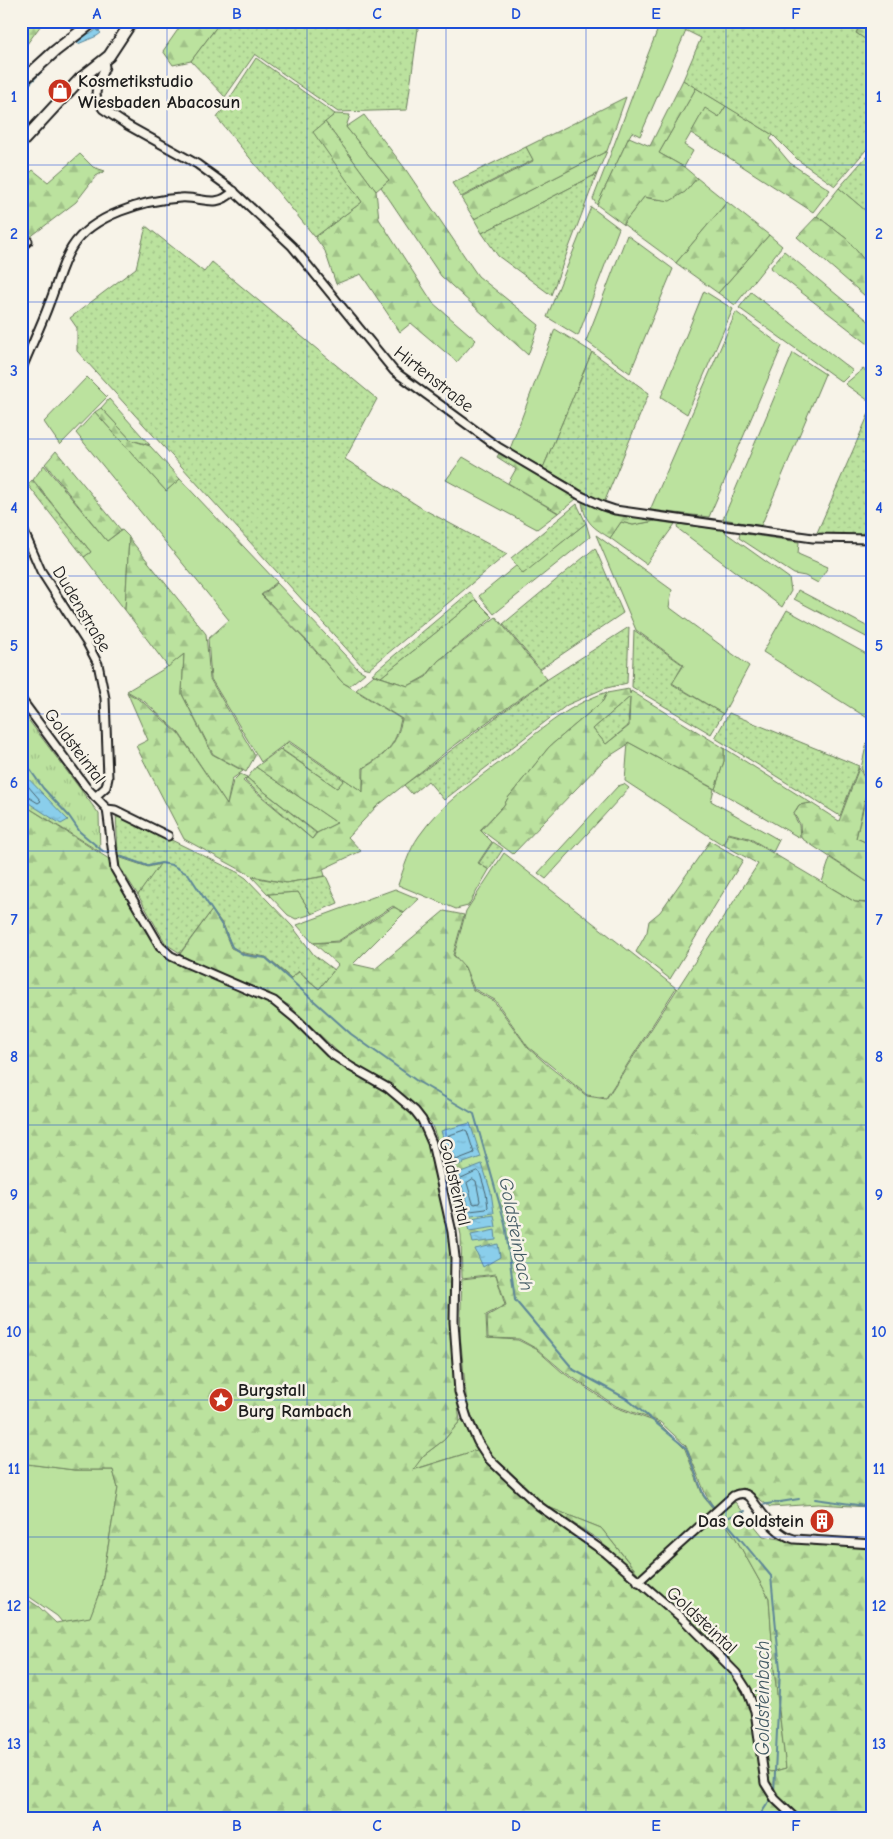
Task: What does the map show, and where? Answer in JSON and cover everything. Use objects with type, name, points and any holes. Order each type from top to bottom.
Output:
[{"type":"main road","points":[[21,82],[55,51],[94,21]]},
{"type":"main road","points":[[21,143],[80,79],[104,61],[114,50],[132,21]]},
{"type":"street","name":"Hirtenstraße","points":[[104,61],[106,67],[97,84],[96,94],[97,100],[103,109],[126,125],[197,164],[226,184],[292,246],[394,371],[498,447],[581,496],[602,506],[644,514],[813,538],[872,539]]},
{"type":"street","points":[[21,371],[50,302],[63,264],[72,247],[93,224],[120,212],[165,199],[190,198],[218,202],[234,191]]},
{"type":"street","points":[[21,247],[28,241]]},
{"type":"street","name":"Dudenstraße","points":[[21,525],[41,571],[87,643],[98,664],[105,698],[108,778],[106,788],[95,797]]},
{"type":"street","name":"Goldsteintal","points":[[21,700],[86,787],[107,809],[110,820],[112,860],[119,877],[155,939],[165,950],[186,963],[274,1001],[296,1019],[330,1053],[388,1088],[415,1111],[422,1120],[432,1143],[452,1232],[455,1257],[454,1322],[459,1392],[464,1411],[478,1442],[489,1459],[539,1506],[591,1541],[696,1632],[742,1681],[755,1711],[764,1780],[773,1796],[795,1818]]},
{"type":"street","name":"Goldsteintal","points":[[107,809],[114,810],[168,836]]},
{"type":"street","name":"Goldsteintal","points":[[638,1582],[735,1495],[746,1494],[778,1531],[794,1539],[872,1544]]},
{"type":"green space","points":[[21,21],[44,21],[21,52]]},
{"type":"green space","points":[[184,21],[221,21],[191,61],[173,65],[163,51]]},
{"type":"green space","points":[[221,21],[419,21],[407,110],[338,112],[255,54],[225,97],[191,61]]},
{"type":"green space","points":[[661,21],[667,21],[686,31],[640,136],[632,132],[597,205],[593,199]]},
{"type":"green space","points":[[667,21],[861,21],[856,33],[872,44],[872,143],[835,186],[798,160],[773,135],[683,80],[701,38]]},
{"type":"green space","points":[[863,21],[872,21],[872,44],[856,33]]},
{"type":"green space","points":[[256,58],[335,114],[313,132],[362,202],[315,237],[217,118]]},
{"type":"green space","points":[[683,80],[696,88],[659,153],[684,167],[697,178],[685,192],[670,201],[644,197],[623,224],[597,205],[629,137],[650,146]]},
{"type":"green space","points":[[696,88],[726,106],[719,117],[705,109],[684,145],[693,151],[684,167],[659,153]]},
{"type":"green space","points":[[626,97],[607,151],[474,219],[461,198],[533,161],[526,147]]},
{"type":"green space","points":[[726,106],[773,135],[770,139],[790,163],[830,190],[813,212],[691,133],[705,108],[719,117]]},
{"type":"green space","points":[[335,114],[350,115],[346,127],[389,180],[376,191],[325,122]]},
{"type":"green space","points":[[364,115],[404,167],[478,276],[539,325],[528,355],[441,276],[381,187],[389,180],[346,127]]},
{"type":"green space","points":[[325,122],[376,191],[379,219],[433,303],[476,340],[457,362],[411,323],[400,332],[361,274],[336,284],[325,251],[315,237],[362,202],[312,132]]},
{"type":"green space","points":[[526,147],[533,160],[461,197],[452,183]]},
{"type":"green space","points":[[872,150],[872,216],[839,188]]},
{"type":"green space","points":[[607,151],[597,174],[482,233],[474,219]]},
{"type":"green space","points":[[80,154],[93,167],[105,171],[96,176],[76,202],[21,244],[21,182],[33,170],[48,182]]},
{"type":"green space","points":[[597,174],[551,295],[498,256],[482,233]]},
{"type":"green space","points":[[697,178],[727,202],[676,263],[623,224],[644,197],[657,200],[685,192]]},
{"type":"green space","points":[[839,188],[872,216],[872,265],[865,261],[847,239],[817,216]]},
{"type":"green space","points":[[727,202],[769,235],[718,293],[676,263]]},
{"type":"green space","points":[[591,207],[619,228],[578,336],[547,317]]},
{"type":"green space","points":[[817,216],[847,239],[865,261],[872,265],[872,302],[797,237]]},
{"type":"green space","points":[[146,226],[204,272],[212,262],[377,399],[345,459],[423,509],[507,554],[369,669],[363,667],[77,351],[77,328],[70,318],[136,268]]},
{"type":"green space","points":[[627,235],[673,269],[630,373],[586,341]]},
{"type":"green space","points":[[769,235],[782,246],[735,305],[718,293]]},
{"type":"green space","points":[[784,251],[872,324],[872,347],[770,268]]},
{"type":"green space","points":[[704,291],[733,309],[687,414],[661,397]]},
{"type":"green space","points":[[751,292],[853,371],[842,382],[739,308]]},
{"type":"green space","points":[[736,312],[782,346],[709,517],[650,510]]},
{"type":"green space","points":[[555,329],[592,352],[543,468],[510,449]]},
{"type":"green space","points":[[592,352],[649,393],[604,503],[543,468]]},
{"type":"green space","points":[[793,353],[825,374],[761,526],[723,519]]},
{"type":"green space","points":[[863,369],[872,375],[872,403],[845,384]]},
{"type":"green space","points":[[87,377],[107,397],[60,445],[44,422]]},
{"type":"green space","points":[[109,399],[150,445],[131,440],[101,408]]},
{"type":"green space","points":[[101,408],[131,440],[150,446],[180,479],[166,491],[95,412]]},
{"type":"green space","points":[[871,409],[872,537],[816,535]]},
{"type":"green space","points":[[95,412],[166,491],[180,479],[277,582],[261,595],[310,645],[342,682],[401,719],[393,743],[378,758],[363,768],[363,792],[289,741],[261,762],[211,679],[208,639],[229,620],[76,433]]},
{"type":"green space","points":[[501,450],[576,495],[576,499],[559,513],[508,483],[516,469],[497,457]]},
{"type":"green space","points":[[56,451],[121,530],[107,541],[45,464]]},
{"type":"green space","points":[[463,457],[558,513],[537,529],[446,480]]},
{"type":"green space","points":[[44,465],[107,541],[122,530],[129,537],[125,610],[84,557],[91,552],[33,480]]},
{"type":"green space","points":[[32,480],[91,552],[84,557],[28,485]]},
{"type":"green space","points":[[585,500],[606,511],[655,521],[633,525],[621,522],[610,538],[595,528],[588,520],[583,509],[582,502]]},
{"type":"green space","points":[[577,504],[586,523],[523,574],[511,558]]},
{"type":"green space","points":[[655,521],[675,524],[646,564],[610,538],[621,522],[633,525]]},
{"type":"green space","points":[[586,523],[590,537],[494,614],[479,596],[517,565],[523,573]]},
{"type":"green space","points":[[679,524],[725,530],[726,533],[789,578],[791,591],[782,607],[677,528]]},
{"type":"green space","points":[[740,533],[799,542],[798,554],[828,567],[818,583],[805,576],[794,574],[739,538]]},
{"type":"green space","points":[[596,535],[672,590],[669,607],[749,666],[723,714],[672,683],[684,665],[636,630]]},
{"type":"green space","points":[[129,538],[206,634],[210,679],[255,756],[246,772],[213,754],[182,694],[184,654],[168,667],[125,610]]},
{"type":"green space","points":[[595,548],[623,613],[540,669],[503,624]]},
{"type":"green space","points":[[277,583],[358,669],[365,673],[349,686],[342,682],[311,645],[262,595]]},
{"type":"green space","points":[[798,590],[872,629],[872,640],[794,599]]},
{"type":"green space","points":[[470,592],[476,600],[381,677],[372,674]]},
{"type":"green space","points":[[476,600],[493,617],[438,661],[426,676],[408,686],[381,677]]},
{"type":"green space","points":[[787,610],[872,657],[872,709],[869,719],[763,652]]},
{"type":"green space","points":[[496,617],[547,679],[451,748],[376,807],[348,837],[361,851],[323,869],[325,876],[286,883],[252,876],[184,839],[136,746],[148,740],[127,692],[143,702],[179,734],[227,805],[233,781],[240,774],[247,777],[243,781],[312,839],[317,833],[337,823],[256,767],[280,749],[337,788],[344,779],[363,792],[364,768],[385,753],[393,743],[402,719],[356,690],[374,675],[408,686],[426,677],[438,661]]},
{"type":"green space","points":[[629,627],[627,683],[603,689],[567,705],[444,800],[428,781],[412,794],[404,785],[548,679]]},
{"type":"green space","points":[[634,630],[683,665],[672,684],[723,714],[711,734],[632,687]]},
{"type":"green space","points":[[184,654],[182,694],[212,754],[243,771],[232,779],[227,805],[179,733],[144,701],[127,691],[167,667]]},
{"type":"green space","points":[[629,689],[630,694],[631,691],[724,748],[724,761],[715,789],[628,742],[627,745],[605,759],[513,854],[481,830],[504,805],[549,747],[603,701],[607,693]],"holes":[[[630,697],[629,726],[606,744],[593,729]]]},
{"type":"green space","points":[[607,692],[603,701],[549,747],[504,805],[480,830],[492,842],[478,863],[489,870],[468,906],[456,909],[398,885],[415,841],[437,814],[470,785],[553,721],[579,704]]},
{"type":"green space","points":[[630,697],[628,726],[606,744],[593,729]]},
{"type":"green space","points":[[21,710],[99,814],[100,852],[21,803]]},
{"type":"green space","points":[[729,713],[859,766],[840,816],[715,738]]},
{"type":"green space","points":[[871,725],[872,845],[856,838],[869,785],[861,768]]},
{"type":"green space","points":[[288,742],[344,780],[337,788],[281,749]]},
{"type":"green space","points":[[628,742],[714,789],[711,801],[779,840],[773,852],[749,838],[728,833],[723,845],[625,781]]},
{"type":"green space","points":[[724,748],[811,803],[799,805],[793,814],[799,825],[800,838],[715,789],[724,761]]},
{"type":"green space","points":[[256,767],[337,823],[317,833],[247,778]]},
{"type":"green space","points":[[859,768],[868,785],[856,838],[872,845],[872,885],[801,838],[800,824],[794,814],[799,805],[811,803],[839,821]]},
{"type":"green space","points":[[247,778],[316,833],[312,839],[245,781]]},
{"type":"green space","points":[[624,784],[629,788],[546,879],[538,873],[618,786]]},
{"type":"green space","points":[[21,803],[109,859],[114,874],[153,941],[161,951],[184,966],[269,1002],[293,1021],[328,1055],[348,1070],[392,1093],[417,1118],[430,1142],[449,1232],[452,1256],[456,1392],[460,1421],[444,1440],[424,1455],[413,1470],[477,1450],[494,1470],[535,1508],[603,1554],[694,1634],[733,1674],[744,1690],[752,1711],[761,1767],[772,1772],[786,1768],[774,1669],[769,1598],[735,1537],[718,1513],[735,1502],[763,1536],[797,1542],[872,1547],[872,1818],[21,1818],[21,1601],[27,1599],[56,1623],[90,1617],[101,1588],[118,1488],[113,1470],[74,1470],[27,1464],[21,1410]]},
{"type":"green space","points":[[116,813],[246,878],[292,926],[314,955],[334,970],[319,989],[299,971],[291,978],[266,957],[244,953],[232,947],[224,926],[212,910],[180,953],[166,944],[138,895],[160,864],[148,866],[118,855]]},
{"type":"green space","points":[[729,834],[749,839],[855,902],[872,904],[872,1510],[869,1507],[818,1504],[770,1507],[742,1488],[734,1490],[715,1509],[706,1495],[686,1446],[660,1422],[616,1406],[563,1371],[537,1349],[519,1339],[488,1338],[487,1316],[506,1305],[496,1274],[462,1278],[461,1235],[443,1155],[431,1123],[394,1087],[369,1074],[341,1055],[290,1006],[269,994],[191,962],[180,954],[212,910],[222,926],[231,948],[244,954],[266,958],[291,978],[299,972],[319,989],[338,965],[314,943],[338,942],[394,907],[404,913],[353,964],[375,969],[444,911],[464,915],[453,955],[465,968],[473,990],[494,1001],[528,1048],[551,1068],[587,1096],[606,1099],[758,864],[724,845]]},
{"type":"green space","points":[[710,841],[743,860],[670,979],[636,952],[647,932],[649,921],[660,912]]},
{"type":"green space","points":[[493,842],[503,849],[489,870],[479,863]]},
{"type":"green space","points":[[504,853],[676,988],[606,1098],[587,1095],[528,1047],[495,1000],[474,989],[465,967],[454,955],[466,911]]},
{"type":"green space","points":[[118,857],[148,867],[161,864],[138,895],[120,867]]},
{"type":"green space","points":[[830,858],[872,885],[872,903],[855,902],[822,882]]},
{"type":"green space","points":[[326,876],[338,903],[312,914],[298,892],[268,894],[252,877],[286,883]]},
{"type":"green space","points":[[395,889],[419,899],[404,913],[393,906],[338,941],[313,943],[297,925]]},
{"type":"green space","points":[[298,892],[312,914],[296,919],[288,915],[268,894]]},
{"type":"green space","points":[[496,1275],[505,1305],[486,1315],[487,1338],[518,1340],[536,1349],[562,1372],[615,1407],[659,1423],[685,1449],[703,1496],[714,1510],[641,1577],[601,1528],[548,1507],[488,1451],[467,1405],[460,1334],[462,1279]]},
{"type":"green space","points":[[462,1419],[477,1450],[412,1470],[424,1455],[444,1440]]},
{"type":"green space","points":[[27,1464],[74,1470],[113,1470],[118,1488],[101,1588],[90,1618],[62,1622],[57,1616],[21,1591],[21,1512]]},
{"type":"green space","points":[[548,1507],[601,1528],[638,1574],[634,1573],[599,1540]]},
{"type":"green space","points":[[718,1513],[735,1537],[769,1598],[774,1669],[786,1768],[771,1772],[766,1770],[762,1724],[758,1706],[747,1682],[736,1666],[707,1635],[645,1582]]},
{"type":"water","points":[[97,29],[101,33],[78,44],[75,39],[84,33],[92,33]]},
{"type":"water","points":[[21,771],[68,820],[61,824],[21,798]]},
{"type":"water","points":[[470,1123],[481,1157],[452,1167],[441,1131]]},
{"type":"water","points":[[482,1164],[491,1192],[494,1213],[465,1217],[453,1175]]},
{"type":"water","points":[[494,1215],[496,1227],[469,1231],[466,1220]]},
{"type":"water","points":[[495,1230],[496,1240],[473,1243],[471,1235]]},
{"type":"water","points":[[498,1244],[500,1257],[483,1267],[475,1249]]},
{"type":"waterway","points":[[98,31],[109,21]]},
{"type":"waterway","points":[[21,93],[52,60]]},
{"type":"waterway","name":"Goldsteinbach","points":[[21,757],[43,788],[69,816],[80,832],[104,852],[112,854]]},
{"type":"waterway","name":"Goldsteinbach","points":[[116,855],[148,866],[161,863],[172,865],[189,875],[223,927],[232,947],[244,955],[266,958],[351,1034],[417,1081],[474,1114],[505,1223],[515,1300],[574,1370],[627,1399],[686,1448],[704,1496],[715,1509]]},
{"type":"waterway","points":[[761,1505],[799,1499]]},
{"type":"waterway","points":[[815,1499],[872,1507]]},
{"type":"waterway","points":[[724,1519],[745,1511]]},
{"type":"waterway","name":"Goldsteinbach","points":[[718,1512],[771,1576],[780,1669],[774,1793]]},
{"type":"waterway","name":"Goldsteinbach","points":[[758,1818],[772,1797]]},
{"type":"place","name":"Kosmetikstudio Wiesbaden Abacosun","points":[[60,91]]},
{"type":"place","name":"Burgstall Burg Rambach","points":[[221,1400]]},
{"type":"place","name":"Das Goldstein","points":[[822,1521]]}]
